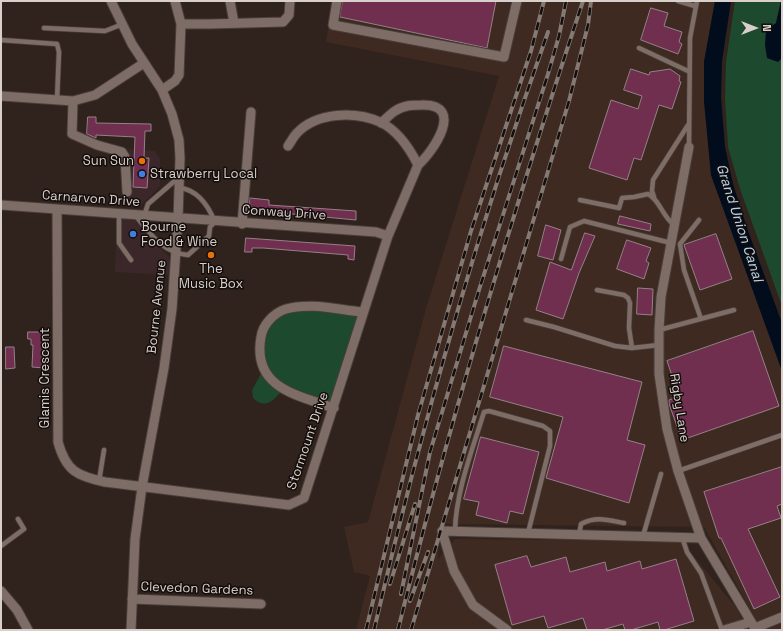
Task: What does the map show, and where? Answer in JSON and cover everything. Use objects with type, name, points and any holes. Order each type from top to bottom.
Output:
[{"type":"street","name":"Bourne Avenue","points":[[111,1],[132,44],[162,90],[172,114],[179,140],[180,188],[172,309],[164,368],[142,487],[135,539],[131,630]]},
{"type":"street","points":[[162,90],[179,75],[181,24],[175,1]]},
{"type":"street","points":[[230,1],[234,23]]},
{"type":"street","points":[[181,24],[284,22],[289,15],[290,1]]},
{"type":"street","points":[[337,1],[333,25],[504,58],[517,1]]},
{"type":"street","points":[[1,96],[73,101],[95,95],[144,63]]},
{"type":"street","points":[[73,101],[72,134],[97,146],[122,152],[125,157],[127,192]]},
{"type":"street","name":"Stormount Drive","points":[[142,487],[289,505],[304,498],[388,236],[418,165],[427,157],[440,136],[445,122],[442,114],[437,108],[428,105],[407,105],[395,111],[381,123]]},
{"type":"street","points":[[242,224],[251,112]]},
{"type":"street","points":[[288,146],[297,132],[315,121],[330,116],[355,115],[381,123],[400,138],[411,151],[418,165]]},
{"type":"street","name":"Rigby Lane","points":[[689,146],[661,298],[659,330],[660,374],[667,429],[678,471],[701,538],[754,627]]},
{"type":"street","name":"Carnarvon Drive","points":[[1,205],[178,218]]},
{"type":"street","name":"Glamis Crescent","points":[[57,210],[58,442],[62,455],[76,473],[86,479],[142,487]]},
{"type":"street","name":"Conway Drive","points":[[178,218],[242,224],[376,232],[388,236]]},
{"type":"street","points":[[334,408],[294,394],[273,383],[264,370],[258,350],[262,330],[269,320],[285,309],[305,306],[363,312]]},
{"type":"street","points":[[507,630],[473,605],[454,571],[442,531],[701,538]]},
{"type":"street","points":[[1,591],[16,610],[28,630]]},
{"type":"street","name":"Clevedon Gardens","points":[[132,599],[261,604]]},
{"type":"street","points":[[723,630],[754,627],[782,617]]},
{"type":"lane","points":[[678,1],[696,4],[690,38],[688,71],[689,146]]},
{"type":"lane","points":[[44,28],[105,31],[123,24]]},
{"type":"lane","points":[[1,40],[57,44],[60,52],[57,100]]},
{"type":"lane","points":[[639,48],[688,71]]},
{"type":"lane","points":[[674,225],[666,219],[652,191],[654,180],[688,125]]},
{"type":"lane","points":[[180,177],[148,204],[139,215],[158,242],[176,254],[188,255],[209,236],[210,227],[215,222],[210,209],[196,194],[190,189],[180,188]]},
{"type":"lane","points":[[580,200],[619,208],[622,198],[634,198],[648,194],[654,197]]},
{"type":"lane","points":[[120,214],[119,243],[131,260]]},
{"type":"lane","points":[[699,220],[680,244],[684,270],[701,319]]},
{"type":"lane","points":[[561,259],[570,227],[584,221],[671,242]]},
{"type":"lane","points":[[597,290],[624,295],[628,298],[632,348]]},
{"type":"lane","points":[[659,330],[734,310]]},
{"type":"lane","points":[[526,320],[615,346],[632,348],[660,345]]},
{"type":"lane","points":[[455,531],[455,516],[460,493],[484,412],[489,411],[543,426],[550,431],[550,446],[528,533]]},
{"type":"lane","points":[[678,471],[782,435]]},
{"type":"lane","points":[[99,481],[104,450]]},
{"type":"lane","points":[[644,536],[661,474]]},
{"type":"lane","points":[[579,535],[581,524],[595,519],[604,518],[624,523]]},
{"type":"lane","points":[[1,546],[24,529],[18,519]]},
{"type":"lane","points":[[682,537],[687,552],[701,573],[723,630]]},
{"type":"shaded area","points":[[332,1],[715,1],[704,62],[704,101],[711,175],[782,371],[782,630],[762,630],[704,527],[442,524],[438,559],[455,539],[681,541],[735,606],[748,630],[356,630],[370,576],[354,572],[344,527],[368,522],[427,305],[499,76],[326,42]]},
{"type":"shaded area","points":[[129,149],[155,151],[160,159],[160,186],[140,206],[127,206]]},
{"type":"shaded area","points":[[117,216],[134,218],[169,257],[170,275],[115,272]]},
{"type":"green space","points":[[735,1],[781,1],[776,23],[778,62],[782,58],[782,306],[740,189],[728,147],[725,99],[726,62]]},
{"type":"green space","points":[[285,309],[363,312],[334,408],[284,388],[270,402],[262,403],[253,398],[252,390],[263,370],[262,330]]},
{"type":"water","name":"Grand Union Canal","points":[[715,1],[731,1],[722,61],[721,98],[725,147],[733,184],[747,228],[782,323],[782,371],[711,175],[704,101],[704,62]]},
{"type":"water","points":[[781,1],[782,58],[778,62],[767,58],[765,45],[766,30],[776,23]]},
{"type":"building","points":[[343,1],[496,1],[487,48],[340,17]]},
{"type":"building","points":[[651,8],[668,13],[664,26],[682,32],[679,42],[682,44],[678,54],[641,40]]},
{"type":"building","points":[[631,69],[649,75],[650,72],[670,69],[680,76],[679,81],[681,82],[672,109],[659,105],[641,160],[634,158],[627,180],[589,168],[611,100],[638,109],[642,96],[624,90]]},
{"type":"building","points":[[88,117],[96,117],[96,123],[151,124],[151,131],[145,131],[144,158],[149,158],[147,188],[133,187],[135,137],[96,135],[96,138],[87,134]]},
{"type":"building","points":[[250,198],[269,200],[269,205],[356,211],[356,220],[250,210]]},
{"type":"building","points":[[620,216],[651,224],[650,231],[618,224]]},
{"type":"building","points":[[546,225],[561,230],[553,260],[538,256]]},
{"type":"building","points":[[585,233],[595,236],[579,273],[563,319],[536,310],[550,262],[571,270]]},
{"type":"building","points":[[716,234],[732,279],[700,290],[684,245]]},
{"type":"building","points":[[246,238],[355,246],[354,260],[348,259],[348,255],[263,248],[252,248],[252,252],[245,252]]},
{"type":"building","points":[[627,240],[651,248],[646,261],[649,263],[644,279],[617,269]]},
{"type":"building","points":[[638,288],[653,289],[652,315],[637,314]]},
{"type":"building","points":[[753,331],[779,406],[682,440],[669,404],[669,400],[679,396],[667,361]]},
{"type":"building","points":[[28,332],[43,332],[44,368],[32,367],[33,345],[31,345],[31,339],[28,339]]},
{"type":"building","points":[[504,346],[642,382],[627,440],[645,445],[629,503],[546,478],[563,417],[490,397]]},
{"type":"building","points":[[6,347],[14,347],[15,368],[6,369]]},
{"type":"building","points":[[481,437],[539,452],[523,514],[510,511],[507,523],[476,515],[479,502],[464,499]]},
{"type":"building","points":[[782,467],[782,504],[777,506],[781,518],[748,529],[780,597],[754,609],[721,538],[719,538],[704,492]]},
{"type":"building","points":[[527,556],[531,567],[566,557],[570,572],[605,562],[607,571],[640,561],[642,569],[676,559],[694,621],[664,630],[660,630],[658,622],[631,630],[625,630],[623,624],[602,630],[587,630],[583,618],[548,628],[544,616],[512,625],[495,565]]},
{"type":"railway","points":[[366,630],[418,415],[471,231],[531,51],[544,1]]},
{"type":"railway","points":[[401,594],[430,452],[479,290],[548,74],[559,36],[566,1]]},
{"type":"railway","points":[[398,630],[439,472],[484,314],[532,157],[583,1]]},
{"type":"railway","points":[[411,630],[569,101],[588,25],[591,1]]},
{"type":"railway","points":[[374,630],[411,478],[452,328],[498,180],[548,32]]},
{"type":"railway","points":[[390,584],[415,504]]},
{"type":"railway","points":[[410,601],[428,552]]},
{"type":"place","name":"Sun Sun","points":[[142,161]]},
{"type":"place","name":"Strawberry Local","points":[[142,174]]},
{"type":"place","name":"Bourne Food & Wine","points":[[133,234]]},
{"type":"place","name":"The Music Box","points":[[211,255]]}]
